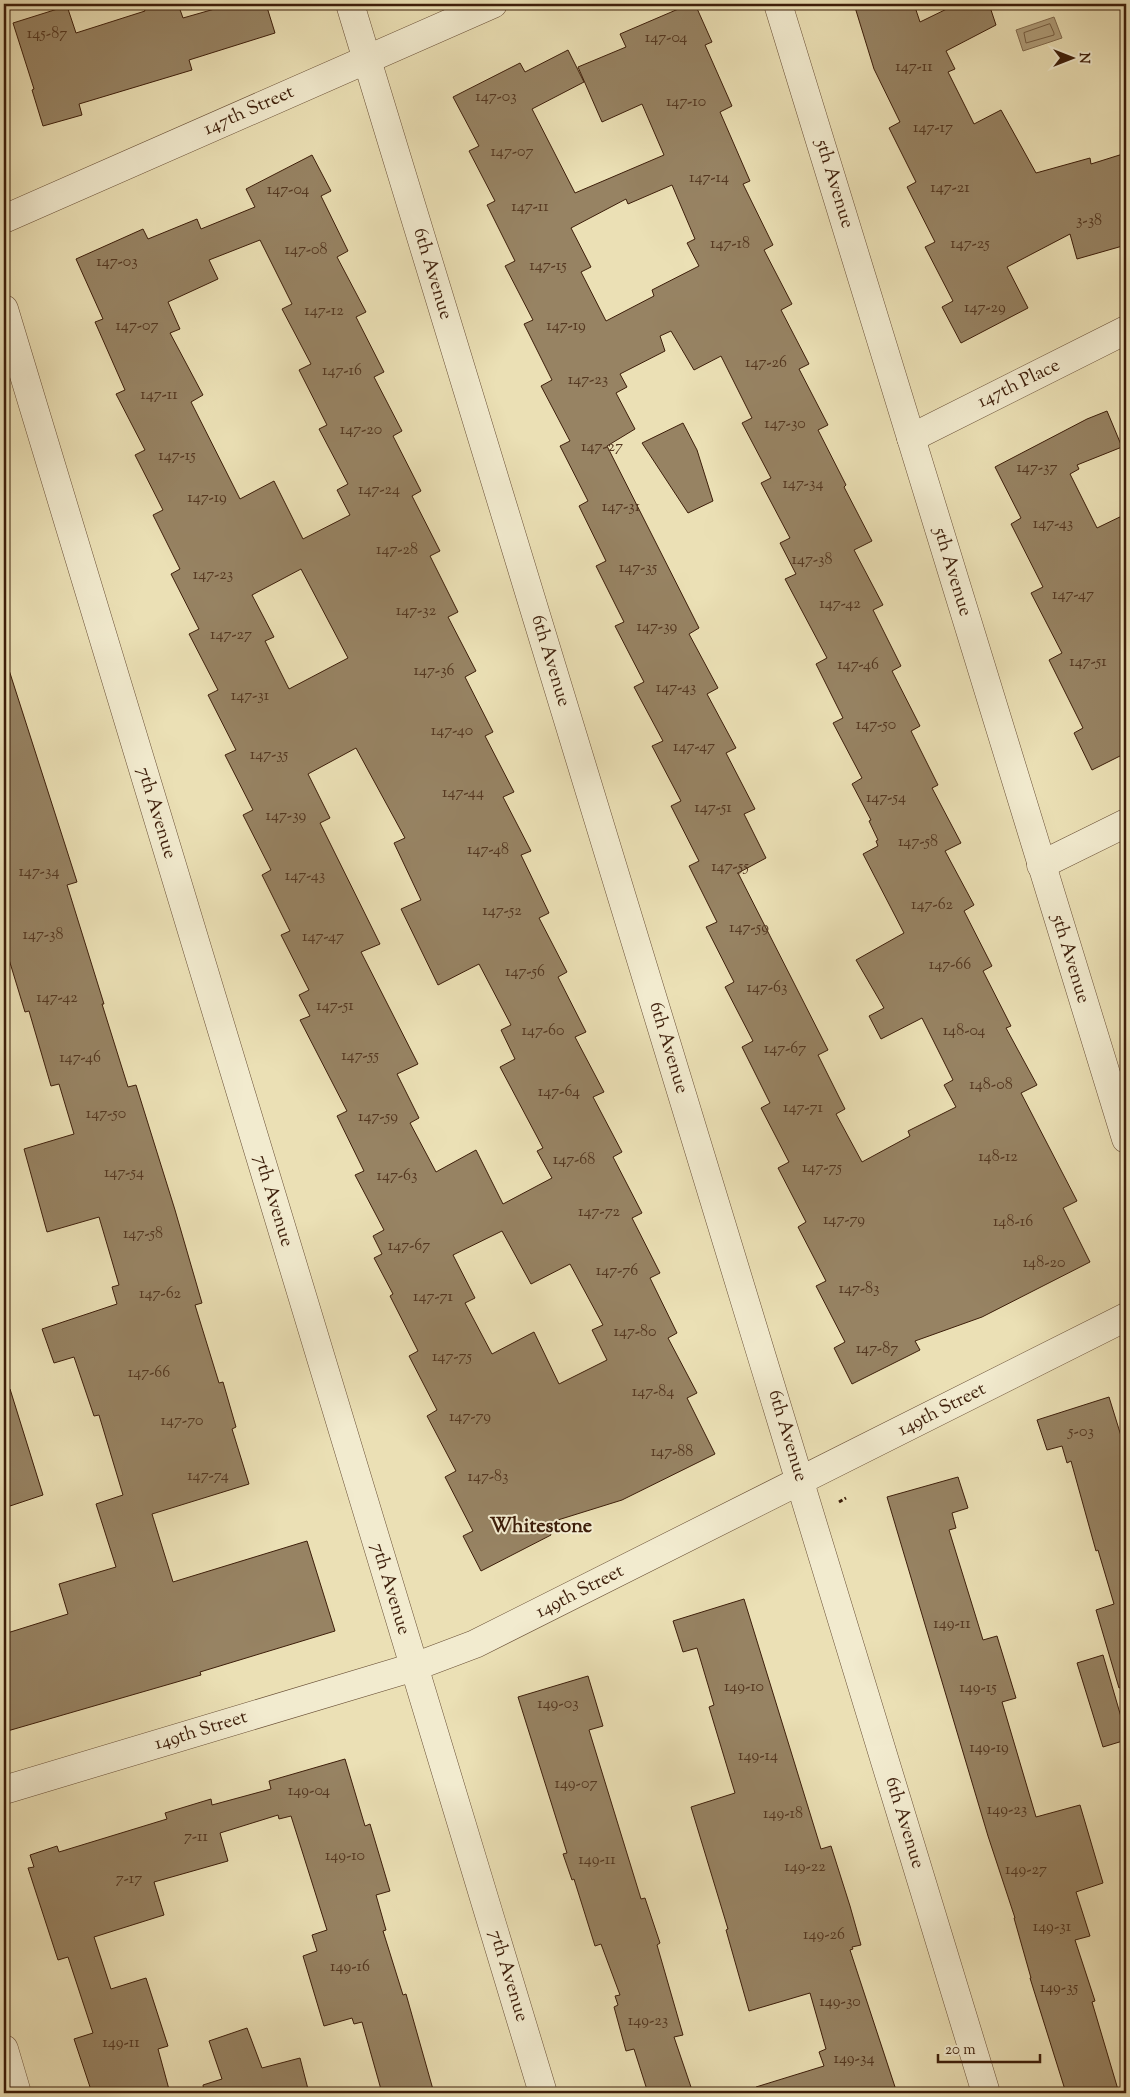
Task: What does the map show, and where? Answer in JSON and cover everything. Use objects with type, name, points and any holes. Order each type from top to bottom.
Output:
[{"type":"street","name":"6th Avenue","points":[[350,4],[986,2093]]},
{"type":"street","name":"147th Street","points":[[4,218],[493,4]]},
{"type":"street","name":"5th Avenue","points":[[778,4],[1126,1139]]},
{"type":"street","name":"7th Avenue","points":[[4,309],[543,2093]]},
{"type":"street","name":"147th Place","points":[[911,438],[1126,330]]},
{"type":"street","points":[[1041,866],[1126,823]]},
{"type":"street","name":"149th Street","points":[[4,1790],[414,1667],[475,1644],[801,1482],[1126,1317]]},
{"type":"street","points":[[4,2048],[17,2093]]},
{"type":"path","points":[[839,1502],[846,1498]]},
{"type":"water","points":[[1054,17],[1062,38],[1023,51],[1016,30]]},
{"type":"building","points":[[142,4],[178,4],[183,18],[232,4],[266,4],[275,33],[189,60],[192,70],[79,104],[82,115],[43,126],[32,90],[34,89],[13,23],[67,6],[76,33],[145,11]]},
{"type":"building","points":[[690,4],[695,4],[712,42],[705,45],[732,106],[720,112],[750,181],[743,184],[773,245],[764,250],[792,304],[781,310],[809,364],[799,369],[828,425],[818,430],[846,485],[844,487],[872,541],[854,550],[883,605],[873,610],[901,666],[892,671],[920,726],[911,731],[938,785],[932,788],[961,843],[945,851],[974,905],[964,911],[992,966],[983,971],[1011,1026],[1006,1028],[1037,1085],[1021,1093],[1077,1201],[1063,1208],[1090,1262],[982,1317],[915,1341],[920,1350],[852,1384],[834,1348],[845,1342],[816,1286],[826,1281],[798,1227],[806,1222],[778,1168],[789,1162],[761,1108],[770,1103],[742,1047],[753,1041],[725,987],[734,982],[706,927],[717,922],[689,866],[699,861],[671,806],[681,801],[652,746],[663,741],[634,687],[644,682],[615,626],[624,622],[596,566],[606,561],[579,506],[588,501],[560,446],[570,441],[541,386],[552,380],[524,324],[533,320],[505,266],[515,261],[487,205],[495,201],[469,151],[479,146],[453,97],[520,63],[525,72],[568,50],[584,82],[532,109],[575,193],[664,155],[642,104],[602,122],[578,67],[626,47],[620,34]],"holes":[[[672,185],[695,239],[687,243],[699,266],[652,290],[654,296],[606,321],[581,272],[591,267],[571,228],[626,199],[628,204]],[[671,331],[694,370],[721,356],[752,418],[742,423],[771,478],[761,483],[790,538],[780,543],[796,574],[785,579],[827,658],[816,664],[843,718],[833,723],[862,778],[852,784],[871,820],[869,821],[878,840],[876,841],[878,846],[863,854],[904,933],[856,960],[884,1008],[869,1016],[881,1039],[922,1018],[953,1080],[944,1085],[956,1107],[908,1131],[910,1136],[862,1162],[836,1114],[845,1109],[818,1055],[828,1050],[738,873],[766,858],[744,814],[755,809],[726,753],[736,748],[707,694],[718,688],[689,634],[699,628],[607,446],[635,429],[616,393],[627,387],[620,374],[665,351],[660,336]]]},
{"type":"building","points":[[854,4],[914,4],[920,22],[957,4],[989,4],[996,25],[946,51],[955,69],[948,72],[974,124],[1001,110],[1036,173],[1090,158],[1091,164],[1126,153],[1126,245],[1077,259],[1070,234],[1007,267],[1028,308],[961,343],[942,307],[953,301],[925,247],[935,242],[907,187],[916,182],[889,128],[900,122],[874,69]]},
{"type":"building","points":[[312,155],[331,191],[321,196],[348,251],[337,257],[366,312],[356,317],[384,372],[374,377],[402,431],[393,436],[421,491],[412,496],[440,551],[430,556],[458,612],[448,617],[476,671],[465,677],[493,732],[485,736],[514,792],[503,797],[531,851],[521,855],[549,913],[539,918],[567,972],[558,977],[586,1032],[575,1037],[604,1092],[593,1097],[622,1152],[613,1157],[642,1213],[632,1218],[660,1273],[650,1278],[677,1333],[668,1338],[697,1393],[687,1398],[715,1454],[622,1500],[545,1524],[551,1535],[481,1571],[463,1536],[473,1531],[445,1477],[456,1471],[427,1416],[437,1410],[409,1356],[418,1351],[390,1296],[393,1294],[374,1258],[382,1254],[373,1236],[384,1230],[355,1175],[364,1171],[337,1116],[347,1111],[300,1020],[310,1016],[299,995],[309,990],[281,935],[290,931],[262,875],[271,870],[243,815],[253,810],[225,755],[236,750],[208,695],[218,690],[189,634],[199,629],[171,574],[180,569],[153,515],[163,510],[135,455],[145,450],[116,394],[125,390],[95,322],[103,319],[76,259],[143,229],[148,239],[197,219],[201,229],[255,207],[246,189]],"holes":[[[260,240],[292,304],[282,309],[311,364],[299,370],[327,425],[319,429],[348,484],[337,490],[350,515],[303,539],[274,481],[240,499],[191,402],[203,395],[170,333],[180,329],[168,302],[218,279],[209,260]],[[301,569],[348,658],[289,689],[265,641],[274,637],[252,595]],[[356,748],[405,838],[394,843],[421,900],[401,909],[438,985],[479,964],[511,1025],[501,1030],[515,1059],[500,1067],[543,1148],[537,1151],[552,1178],[503,1204],[476,1150],[436,1172],[410,1123],[419,1118],[397,1074],[418,1064],[361,952],[380,944],[320,823],[330,818],[308,774]],[[502,1231],[531,1284],[570,1264],[603,1325],[592,1330],[607,1360],[559,1384],[534,1332],[492,1354],[465,1303],[475,1298],[453,1255]]]},
{"type":"building","points":[[1107,411],[1122,447],[1077,465],[1079,469],[1070,474],[1097,528],[1126,514],[1126,753],[1092,770],[1074,733],[1083,728],[1049,660],[1062,653],[1031,593],[1043,587],[1011,524],[1021,518],[995,467],[1087,419]]},
{"type":"building","points":[[683,423],[697,450],[713,501],[688,513],[642,443]]},
{"type":"building","points":[[9,670],[77,882],[67,885],[104,1004],[102,1004],[128,1087],[136,1085],[175,1210],[202,1303],[195,1305],[219,1383],[223,1382],[236,1427],[232,1429],[249,1484],[152,1514],[173,1582],[307,1541],[335,1631],[200,1672],[201,1675],[4,1732],[4,1634],[68,1614],[59,1584],[116,1567],[96,1504],[123,1495],[99,1415],[94,1416],[74,1357],[54,1363],[42,1329],[117,1304],[112,1287],[119,1285],[99,1217],[47,1232],[24,1149],[74,1134],[59,1084],[51,1086],[29,1011],[25,1012],[4,943],[4,671]]},
{"type":"building","points":[[10,1389],[43,1495],[4,1508],[4,1390]]},
{"type":"building","points":[[1109,1397],[1126,1452],[1126,1686],[1119,1688],[1096,1610],[1114,1604],[1098,1550],[1096,1551],[1071,1461],[1067,1463],[1062,1446],[1047,1450],[1037,1420]]},
{"type":"building","points":[[958,1477],[968,1508],[952,1513],[956,1528],[949,1530],[983,1640],[997,1636],[1016,1698],[1002,1702],[1036,1817],[1080,1805],[1103,1883],[1076,1892],[1090,1936],[1075,1940],[1095,2001],[1092,2002],[1119,2093],[1066,2093],[887,1497]]},
{"type":"building","points":[[744,1599],[821,1849],[831,1846],[850,1906],[861,1945],[852,1947],[853,1949],[850,1950],[897,2093],[757,2093],[756,2087],[824,2066],[819,2052],[826,2049],[810,1993],[749,2011],[726,1930],[728,1929],[691,1807],[735,1793],[709,1707],[714,1705],[697,1648],[683,1652],[673,1621]]},
{"type":"building","points":[[1103,1655],[1126,1734],[1126,1740],[1103,1747],[1077,1663]]},
{"type":"building","points":[[588,1676],[603,1726],[589,1730],[641,1899],[645,1898],[660,1943],[657,1945],[683,2035],[674,2037],[693,2093],[648,2093],[634,2049],[626,2051],[614,2007],[618,2005],[615,1996],[620,1995],[601,1944],[595,1946],[574,1879],[572,1880],[563,1854],[567,1853],[518,1697]]},
{"type":"building","points":[[345,1759],[365,1826],[370,1824],[390,1891],[376,1895],[386,1930],[383,1931],[403,1995],[406,1994],[434,2093],[382,2093],[362,2022],[354,2024],[352,2018],[324,2026],[303,1956],[317,1951],[312,1935],[327,1930],[291,1816],[279,1819],[278,1815],[220,1833],[228,1861],[154,1882],[164,1915],[94,1937],[111,1989],[146,1978],[168,2046],[158,2049],[170,2093],[92,2093],[74,2039],[93,2033],[68,1957],[58,1960],[28,1868],[34,1867],[30,1855],[57,1846],[59,1852],[167,1819],[165,1813],[211,1799],[212,1805],[271,1789],[269,1781]]},
{"type":"building","points":[[247,2028],[262,2068],[300,2058],[309,2093],[204,2093],[203,2085],[222,2079],[209,2041]]},
{"type":"district","name":"Whitestone","points":[[541,1527]]}]
